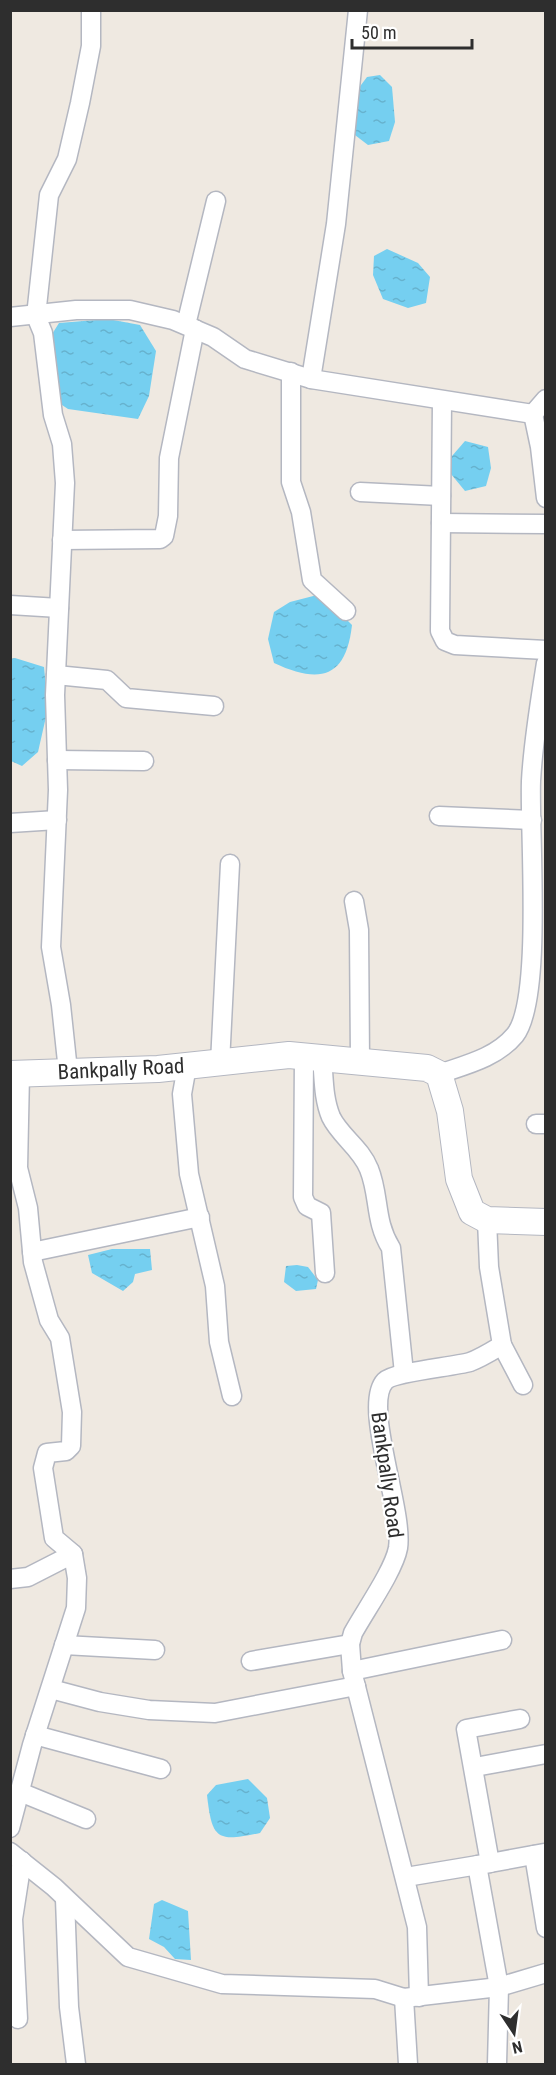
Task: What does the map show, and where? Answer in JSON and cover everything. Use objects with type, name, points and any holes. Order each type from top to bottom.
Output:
[{"type":"street","points":[[68,1071],[61,1005],[51,947],[57,820],[58,608],[65,483],[62,444],[53,415],[43,333],[36,316],[49,195],[67,159],[80,102],[91,46],[91,10]]},
{"type":"street","points":[[311,379],[336,224],[358,10]]},
{"type":"street","points":[[62,540],[160,539],[164,536],[168,516],[169,458],[190,327],[216,201]]},
{"type":"street","points":[[10,317],[76,310],[130,310],[190,327],[213,337],[245,359],[311,379],[533,414]]},
{"type":"street","points":[[291,372],[291,482],[301,512],[312,580],[346,611]]},
{"type":"street","points":[[533,414],[546,399]]},
{"type":"street","points":[[442,401],[440,631],[445,641],[455,645],[546,650]]},
{"type":"street","points":[[533,414],[540,447],[546,498]]},
{"type":"street","points":[[360,492],[441,496]]},
{"type":"street","points":[[441,523],[546,524]]},
{"type":"street","points":[[10,605],[58,608]]},
{"type":"street","points":[[546,663],[538,782],[532,820],[532,934],[525,1013],[516,1034],[496,1053],[439,1074],[450,1112],[459,1179],[472,1212],[487,1220],[546,1222]]},
{"type":"street","points":[[56,675],[107,680],[126,698],[214,706]]},
{"type":"street","points":[[57,760],[144,761]]},
{"type":"street","points":[[439,816],[532,820]]},
{"type":"street","points":[[10,823],[57,820]]},
{"type":"street","points":[[220,1063],[230,864]]},
{"type":"street","points":[[354,901],[359,930],[360,1061]]},
{"type":"street","name":"Bankpally Road","points":[[15,1074],[188,1066],[288,1055],[428,1068],[439,1074]]},
{"type":"street","points":[[313,1057],[303,1197],[307,1206],[321,1213],[325,1274]]},
{"type":"street","points":[[313,1057],[332,1119],[360,1151],[370,1170],[381,1233],[391,1248],[404,1372],[436,1370],[473,1361],[502,1345]]},
{"type":"street","points":[[188,1066],[182,1094],[189,1174],[215,1286],[219,1342],[232,1396]]},
{"type":"street","points":[[10,1828],[35,1735],[76,1608],[77,1578],[73,1554],[54,1538],[43,1468],[47,1453],[66,1451],[71,1446],[72,1423],[60,1338],[49,1320],[32,1251],[28,1208],[18,1168],[15,1074]]},
{"type":"street","points":[[32,1251],[200,1217]]},
{"type":"street","points":[[487,1220],[489,1267],[502,1345],[523,1385]]},
{"type":"street","name":"Bankpally Road","points":[[404,1372],[386,1380],[377,1398],[392,1488],[398,1547],[391,1566],[353,1633],[350,1644],[354,1678],[417,1928],[408,2064]]},
{"type":"street","points":[[10,1579],[28,1577],[73,1554]]},
{"type":"street","points":[[51,1689],[100,1702],[148,1710],[215,1713],[502,1640]]},
{"type":"street","points":[[250,1662],[350,1644]]},
{"type":"street","points":[[64,1645],[154,1650]]},
{"type":"street","points":[[497,2064],[499,1988],[483,1864],[475,1767],[466,1729],[520,1719]]},
{"type":"street","points":[[35,1735],[161,1769]]},
{"type":"street","points":[[475,1767],[546,1755]]},
{"type":"street","points":[[20,1792],[86,1820]]},
{"type":"street","points":[[406,1877],[540,1854],[546,1928]]},
{"type":"street","points":[[16,1856],[128,1958],[222,1984],[375,1989],[412,1998],[499,1988],[546,1973]]},
{"type":"street","points":[[16,1856],[13,1919],[18,2019]]},
{"type":"street","points":[[65,1899],[69,2007],[76,2064]]},
{"type":"water","points":[[380,75],[392,87],[395,122],[389,141],[368,145],[351,132],[355,93],[367,77]]},
{"type":"water","points":[[387,249],[418,263],[430,277],[426,303],[408,308],[383,299],[373,275],[374,256]]},
{"type":"water","points":[[108,319],[140,325],[156,351],[149,396],[138,419],[68,409],[56,401],[49,339],[59,323]]},
{"type":"water","points":[[465,441],[488,447],[491,468],[486,486],[465,491],[451,474],[452,456]]},
{"type":"water","points":[[321,594],[352,625],[344,657],[328,672],[317,674],[304,674],[274,663],[268,639],[274,612],[290,602]]},
{"type":"water","points":[[15,658],[44,667],[48,708],[38,752],[22,766],[11,761],[10,659]]},
{"type":"water","points":[[112,1249],[150,1249],[152,1270],[135,1274],[133,1282],[123,1291],[92,1273],[88,1255]]},
{"type":"water","points":[[286,1266],[308,1267],[318,1280],[316,1289],[296,1291],[284,1282]]},
{"type":"water","points":[[248,1779],[267,1798],[270,1818],[260,1833],[234,1837],[219,1834],[211,1821],[207,1795],[216,1785]]},
{"type":"water","points":[[162,1900],[188,1911],[191,1960],[175,1959],[164,1947],[149,1939],[154,1904]]}]
